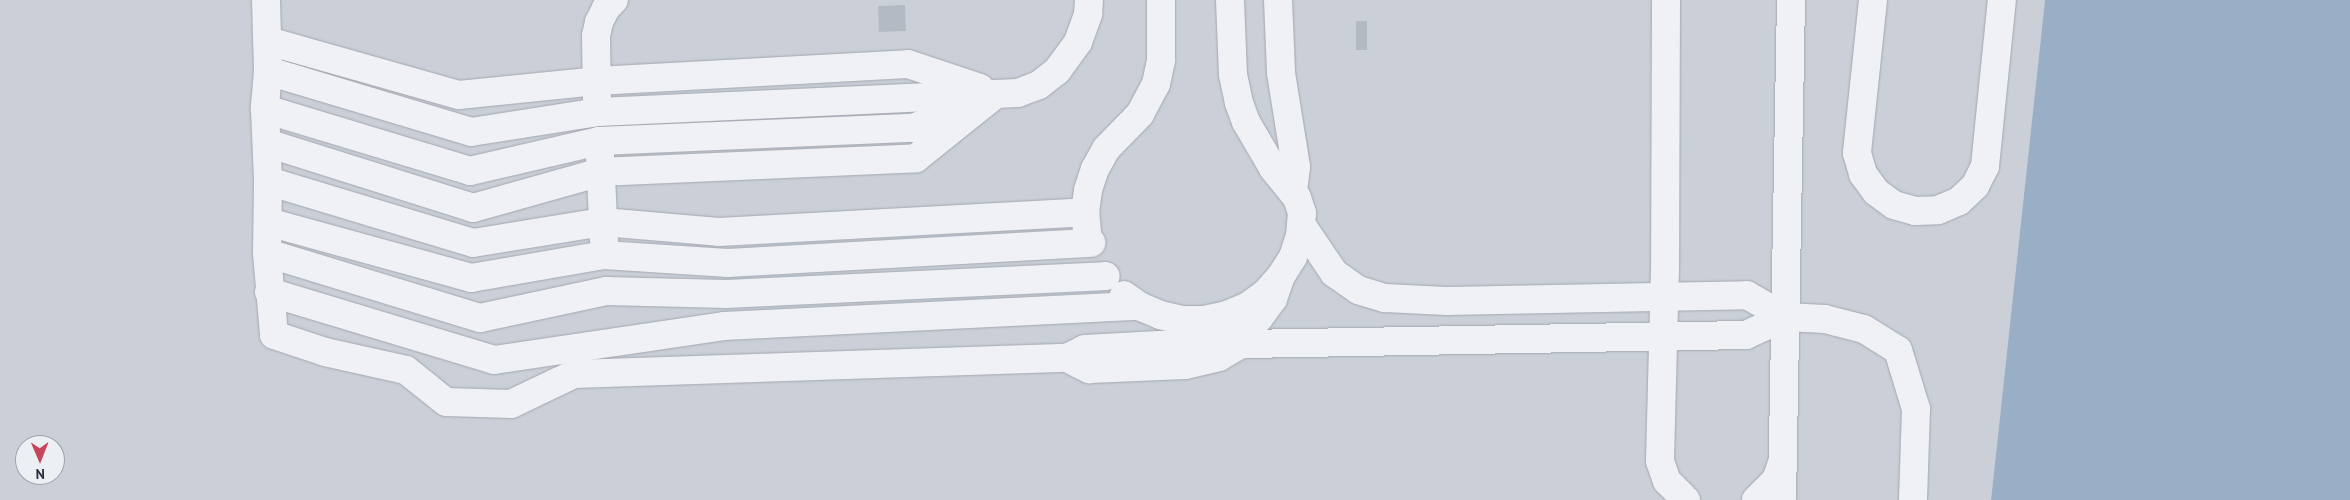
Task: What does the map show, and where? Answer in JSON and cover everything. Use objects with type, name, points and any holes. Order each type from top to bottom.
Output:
[{"type":"street","points":[[266,0],[268,72],[264,108],[268,181],[267,253],[274,335],[325,352],[406,370],[446,402],[511,404],[574,374],[1066,358],[1089,370],[1184,365],[1219,357],[1234,340],[1259,332],[1268,317],[1277,288],[1292,257],[1302,213],[1293,192],[1269,162],[1246,122],[1239,104],[1233,75],[1230,0]]},
{"type":"street","points":[[606,291],[596,82],[596,36],[603,15],[614,0]]},
{"type":"street","points":[[268,72],[471,132],[598,112],[1018,93],[1039,85],[1057,71],[1078,42],[1088,14],[1089,0]]},
{"type":"street","points":[[1161,0],[1161,60],[1156,84],[1140,114],[1106,149],[1095,168],[1088,190],[1085,212],[1091,243],[1106,276],[1121,293],[1139,306],[1160,315],[1182,320],[1204,320],[1227,315],[1248,306],[1277,288]]},
{"type":"street","points":[[1278,0],[1281,73],[1296,167],[1293,192]]},
{"type":"street","points":[[1658,500],[1664,296],[1666,0]]},
{"type":"street","points":[[1782,500],[1791,0]]},
{"type":"street","points":[[1873,0],[1857,152],[1863,174],[1876,192],[1894,205],[1916,211],[1938,210],[1959,201],[1975,186],[1985,166],[2002,0]]},
{"type":"street","points":[[268,41],[459,95],[596,82],[908,64],[996,94]]},
{"type":"street","points":[[264,108],[470,171],[599,141],[913,128],[996,94]]},
{"type":"street","points":[[267,143],[473,208],[601,172],[916,158],[996,94]]},
{"type":"street","points":[[268,181],[474,243],[603,222],[719,232],[1085,212]]},
{"type":"street","points":[[268,222],[472,278],[604,256],[728,263],[1091,243]]},
{"type":"street","points":[[1301,224],[1334,273],[1358,290],[1385,298],[1447,301],[1747,295],[1785,317],[1825,319],[1864,329],[1898,350],[1916,409],[1913,500]]},
{"type":"street","points":[[267,253],[480,318],[606,291],[726,294],[1106,276]]},
{"type":"street","points":[[269,292],[494,360],[724,326],[1139,306]]},
{"type":"street","points":[[1193,320],[1234,340],[1746,335],[1785,317]]},
{"type":"street","points":[[1756,500],[1776,480],[1783,460]]},
{"type":"street","points":[[1660,461],[1667,481],[1686,500]]},
{"type":"shaded area","points":[[0,0],[2045,0],[1991,500],[0,500]]},
{"type":"water","points":[[2045,0],[2350,0],[2350,500],[1991,500]]},
{"type":"building","points":[[905,5],[906,31],[879,32],[878,6]]},
{"type":"building","points":[[1356,21],[1367,21],[1367,50],[1356,50]]}]
